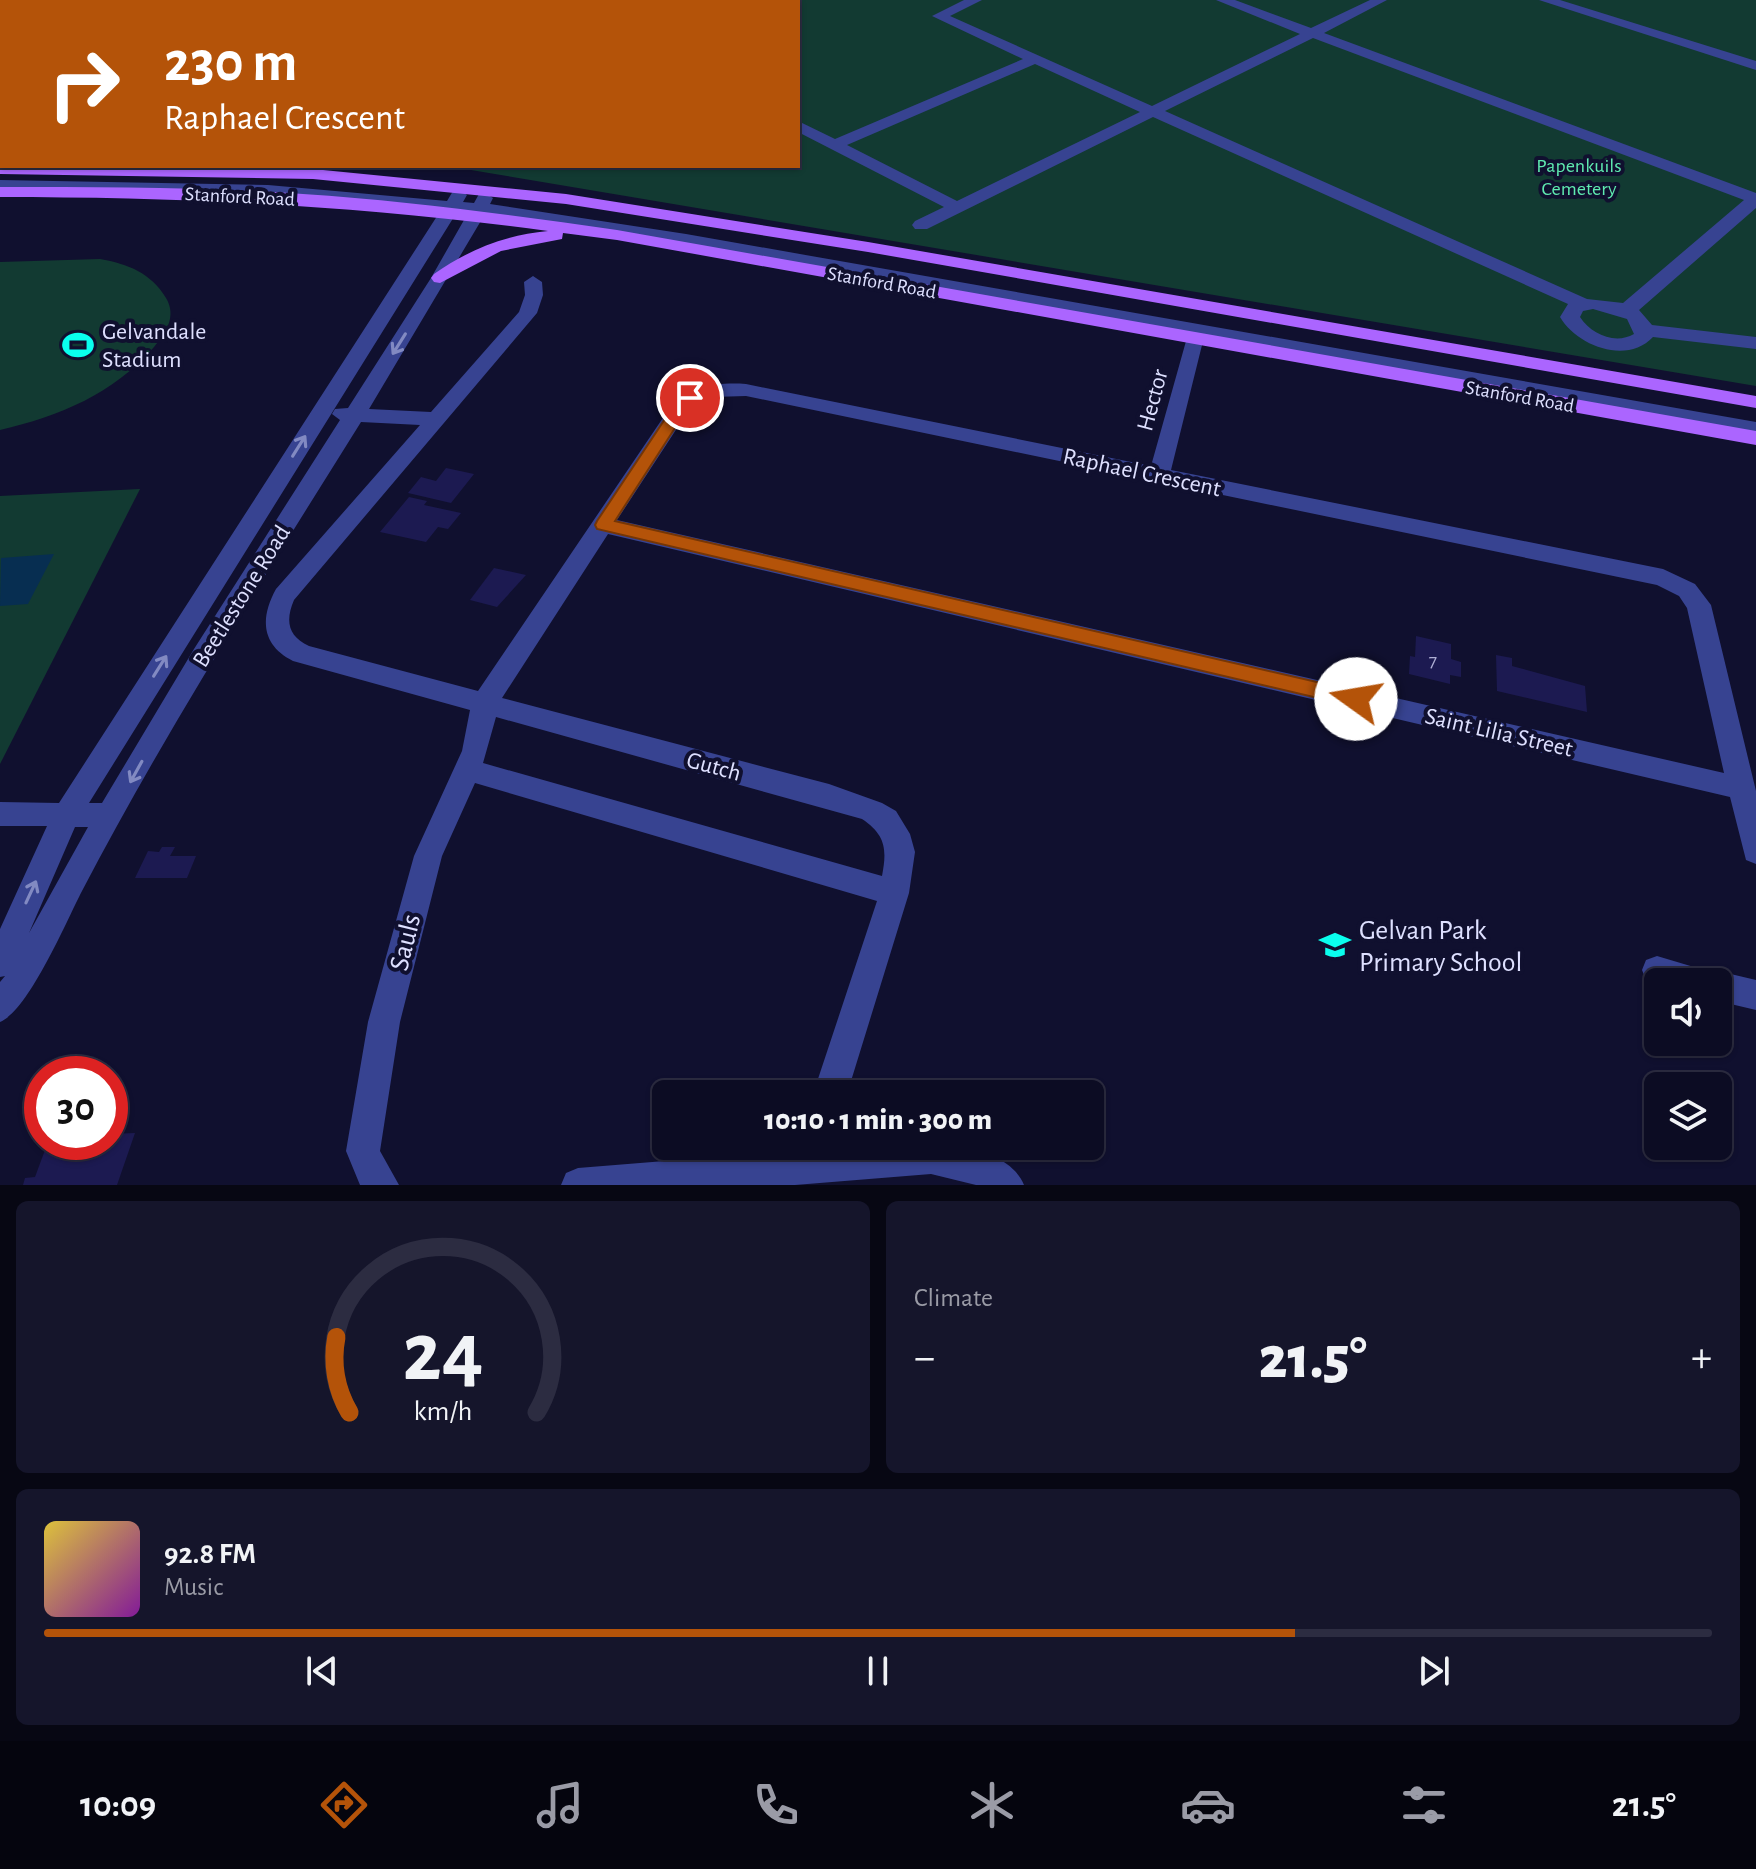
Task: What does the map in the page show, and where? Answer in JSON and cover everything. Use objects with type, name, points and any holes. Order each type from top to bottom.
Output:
[{"type":"main road","name":"Stanford Road","points":[[0,169],[297,173],[482,203],[635,208],[1756,402]]},
{"type":"main road","name":"Stanford Road","points":[[0,192],[204,194],[482,203],[617,235],[1756,438]]},
{"type":"main road","points":[[440,278],[475,254],[514,240],[556,235],[617,235]]},
{"type":"street","points":[[975,0],[939,16],[1583,304],[1603,304],[1626,311],[1642,324],[1644,336],[1631,343],[1597,340],[1578,330],[1570,317],[1571,312],[1583,304]]},
{"type":"street","points":[[1223,0],[1756,199],[1626,311]]},
{"type":"street","points":[[921,225],[1380,0]]},
{"type":"street","points":[[1546,0],[1756,66]]},
{"type":"street","points":[[834,145],[1032,60]]},
{"type":"street","points":[[800,127],[956,207]]},
{"type":"street","points":[[0,176],[199,176],[456,200]]},
{"type":"street","points":[[0,185],[212,187],[456,200]]},
{"type":"street","name":"Beetlestone Road","points":[[0,963],[67,814],[456,200]]},
{"type":"street","points":[[482,203],[662,222],[1756,416]]},
{"type":"street","points":[[482,203],[1756,429]]},
{"type":"street","name":"Beetlestone Road","points":[[0,1007],[18,983],[78,870],[203,656],[440,278],[482,203]]},
{"type":"street","name":"Beetlestone Road","points":[[275,625],[275,615],[285,595],[528,313],[534,295],[533,282]]},
{"type":"street","points":[[1645,330],[1756,343]]},
{"type":"street","name":"Hector","points":[[1159,475],[1195,338]]},
{"type":"street","name":"Raphael Crescent","points":[[484,704],[678,411],[690,398],[715,388],[746,390],[1647,573],[1678,584],[1694,597],[1702,612],[1739,788],[1756,851]]},
{"type":"street","points":[[319,413],[437,419]]},
{"type":"street","name":"Saint Lilia Street","points":[[604,525],[1739,788]]},
{"type":"street","name":"Gutch","points":[[275,625],[283,644],[302,654],[829,796],[872,811],[886,820],[896,834],[901,852],[894,893],[834,1080]]},
{"type":"street","name":"Sauls","points":[[382,1185],[369,1168],[363,1151],[384,1022],[428,856],[482,728],[484,704]]},
{"type":"street","points":[[466,769],[894,893]]},
{"type":"street","points":[[0,814],[111,815]]},
{"type":"street","points":[[1732,989],[1756,995]]},
{"type":"street","points":[[578,1185],[778,1160]]},
{"type":"street","points":[[946,1160],[977,1166],[1007,1185]]},
{"type":"green space","name":"Papenkuils Cemetery","points":[[800,0],[1756,0],[1756,386],[459,168],[800,168]]},
{"type":"green space","name":"Gelvandale Stadium","points":[[100,259],[129,267],[146,276],[160,289],[170,311],[166,330],[138,363],[103,390],[44,418],[0,430],[0,262]]},
{"type":"green space","points":[[140,489],[0,764],[0,496]]},
{"type":"water","points":[[54,554],[28,604],[0,606],[1,558]]},
{"type":"building","points":[[446,468],[474,474],[451,503],[408,493],[421,477],[436,481]]},
{"type":"building","points":[[409,497],[427,501],[424,505],[461,513],[448,529],[438,527],[426,542],[380,532]]},
{"type":"building","points":[[494,568],[526,575],[497,607],[470,600]]},
{"type":"building","points":[[1416,636],[1451,644],[1451,659],[1461,662],[1461,677],[1450,675],[1450,684],[1409,674],[1410,656],[1415,657]]},
{"type":"building","points":[[1496,655],[1512,658],[1512,666],[1585,686],[1587,712],[1497,691]]},
{"type":"building","points":[[162,847],[175,847],[170,856],[196,856],[187,878],[135,878],[148,851],[159,852]]},
{"type":"building","points":[[128,1133],[135,1133],[128,1153]]},
{"type":"building","points":[[41,1160],[126,1160],[117,1185],[23,1185],[25,1178],[35,1177]]},
{"type":"place","name":"Gelvandale Stadium","points":[[78,345]]},
{"type":"place","name":"Gelvan Park Primary School","points":[[1335,945]]},
{"type":"route","points":[[690,398],[678,411],[604,525],[1356,699]]}]
